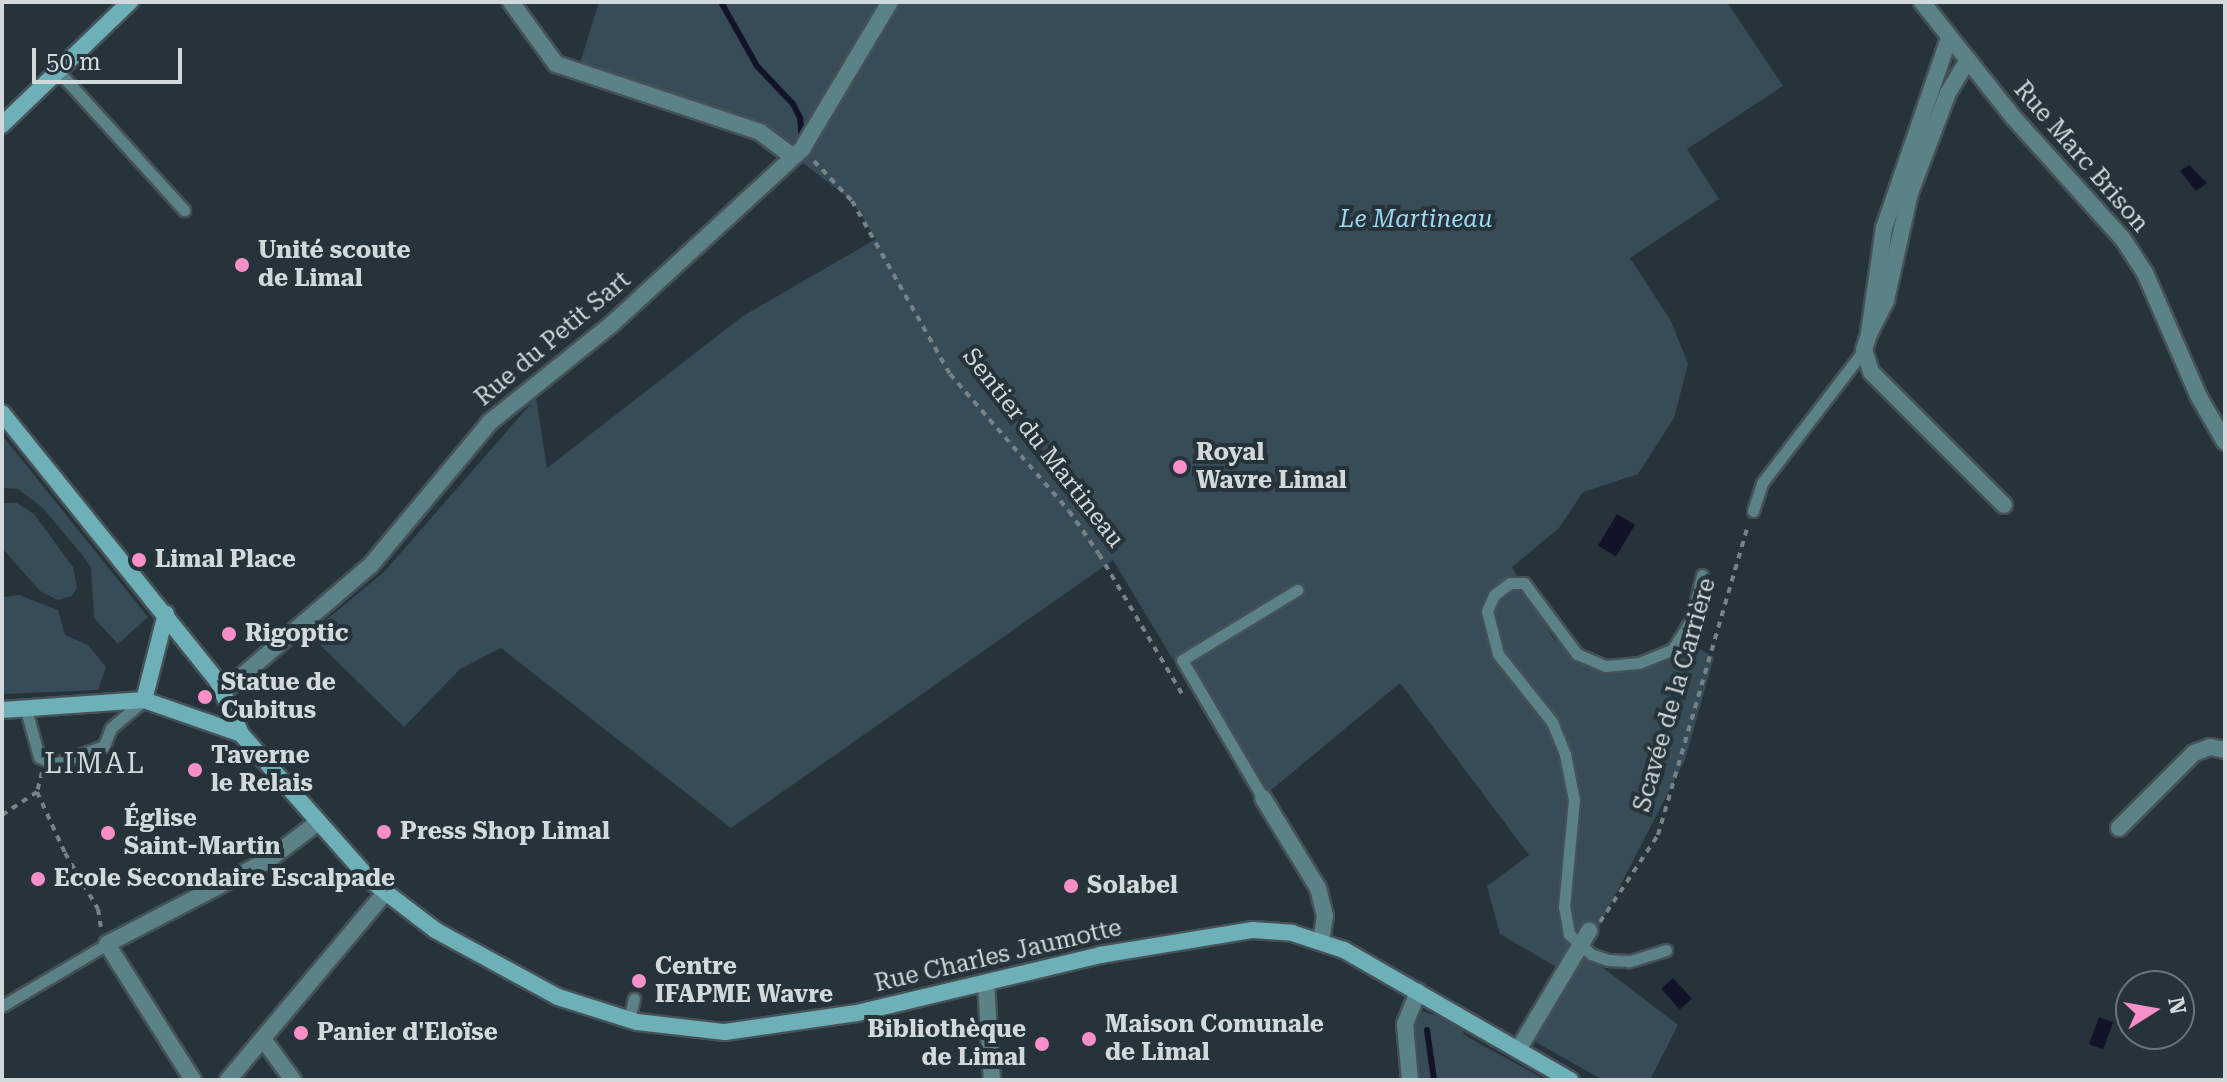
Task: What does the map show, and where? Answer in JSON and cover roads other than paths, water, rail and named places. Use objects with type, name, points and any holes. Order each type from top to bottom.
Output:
[{"type":"main road","points":[[2,125],[130,2]]},
{"type":"main road","points":[[2,413],[166,614],[222,693],[241,734]]},
{"type":"main road","points":[[144,700],[166,614]]},
{"type":"main road","points":[[2,710],[144,700],[241,734]]},
{"type":"main road","name":"Rue Charles Jaumotte","points":[[241,734],[317,823],[385,893],[435,930],[515,976],[601,1014],[725,1032],[857,1013],[1131,949],[1253,930],[1321,940],[1418,991],[1570,1080]]},
{"type":"street","points":[[511,2],[556,64],[760,132],[797,152]]},
{"type":"street","name":"Rue du Petit Sart","points":[[222,693],[371,565],[490,422],[637,301],[797,152],[890,2]]},
{"type":"street","name":"Rue Marc Brison","points":[[1922,2],[1949,38],[2123,239],[2145,273],[2199,397],[2225,442]]},
{"type":"street","points":[[1949,38],[1884,228],[1866,342],[1871,372],[2004,505]]},
{"type":"street","points":[[1866,342],[1886,300],[1910,193],[1948,93],[1968,60]]},
{"type":"street","points":[[2119,828],[2194,753],[2210,747],[2225,750]]},
{"type":"street","points":[[1263,798],[1318,888],[1325,916],[1321,940]]},
{"type":"street","points":[[193,1080],[107,944],[270,859],[317,823]]},
{"type":"street","points":[[228,1080],[385,893]]},
{"type":"street","points":[[1518,1050],[1589,931]]},
{"type":"street","points":[[986,983],[992,1080]]},
{"type":"street","points":[[1410,1080],[1405,1024],[1418,991]]},
{"type":"street","points":[[263,1039],[293,1080]]},
{"type":"lane","points":[[58,71],[184,210]]},
{"type":"lane","points":[[1753,511],[1770,471],[1866,342]]},
{"type":"lane","points":[[1666,950],[1629,961],[1608,960],[1579,946],[1564,924],[1574,800],[1565,754],[1552,722],[1498,654],[1487,611],[1494,595],[1510,583],[1524,583],[1577,654],[1605,666],[1639,663],[1673,649],[1692,619],[1702,575]]},
{"type":"lane","points":[[1263,798],[1182,660],[1297,590]]},
{"type":"lane","points":[[25,706],[31,738],[45,762],[54,764],[104,746],[111,728],[144,700]]},
{"type":"lane","points":[[2,1006],[107,944]]},
{"type":"lane","points":[[629,1020],[634,999]]},
{"type":"waterway","points":[[721,2],[757,66],[793,104],[800,118],[802,141]]},
{"type":"waterway","points":[[1427,1030],[1434,1080]]},
{"type":"place","name":"Unité scoute de Limal","points":[[242,265]]},
{"type":"place","name":"Royal Wavre Limal","points":[[1180,467]]},
{"type":"place","name":"Limal Place","points":[[139,560]]},
{"type":"place","name":"Rigoptic","points":[[229,634]]},
{"type":"place","name":"Statue de Cubitus","points":[[205,697]]},
{"type":"place","name":"Taverne le Relais","points":[[195,770]]},
{"type":"place","name":"Press Shop Limal","points":[[384,832]]},
{"type":"place","name":"Église Saint-Martin","points":[[108,833]]},
{"type":"place","name":"Ecole Secondaire Escalpade","points":[[38,879]]},
{"type":"place","name":"Solabel","points":[[1071,886]]},
{"type":"place","name":"Centre IFAPME Wavre","points":[[639,981]]},
{"type":"place","name":"Panier d'Eloïse","points":[[301,1033]]},
{"type":"place","name":"Maison Comunale de Limal","points":[[1089,1039]]},
{"type":"place","name":"Bibliothèque de Limal","points":[[1042,1044]]},
{"type":"district","name":"LIMAL","points":[[95,764]]},
{"type":"park label","name":"Le Martineau","points":[[1416,220]]}]
